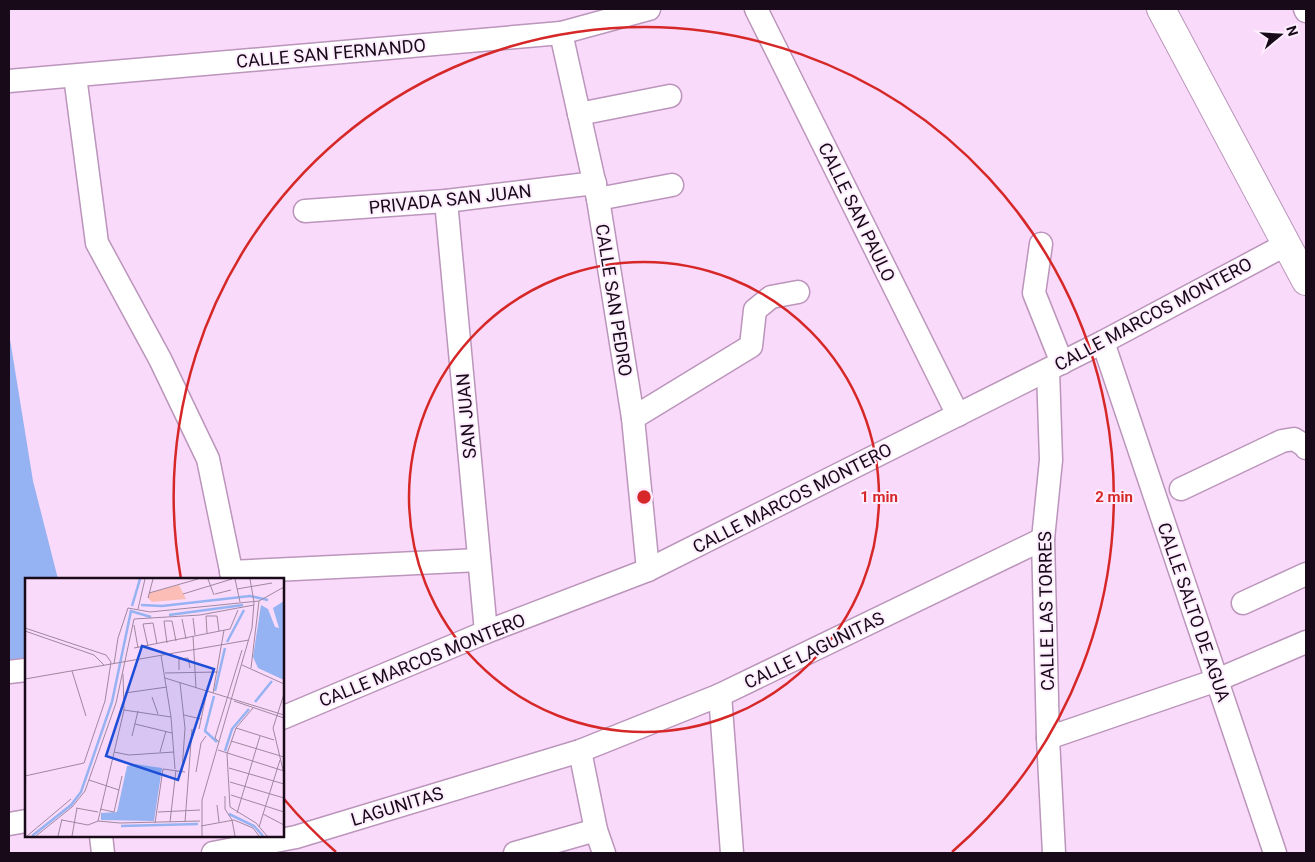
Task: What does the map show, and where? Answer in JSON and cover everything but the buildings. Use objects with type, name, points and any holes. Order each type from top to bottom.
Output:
[{"type":"street","name":"CALLE SAN FERNANDO","points":[[9,81],[562,33],[649,9]]},
{"type":"street","name":"CALLE SAN PAULO","points":[[756,9],[958,415]]},
{"type":"street","points":[[1161,9],[1306,281]]},
{"type":"street","name":"CALLE SAN PEDRO","points":[[562,33],[596,191],[633,418],[648,570]]},
{"type":"street","points":[[75,76],[97,243],[160,360],[208,459],[232,576],[480,560]]},
{"type":"street","points":[[580,114],[670,96]]},
{"type":"street","name":"PRIVADA SAN JUAN","points":[[305,211],[672,185]]},
{"type":"street","name":"SAN JUAN","points":[[446,201],[486,632]]},
{"type":"street","name":"CALLE LAS TORRES","points":[[1041,244],[1034,292],[1055,366],[1051,460],[1043,539],[1048,738],[1054,853]]},
{"type":"street","name":"CALLE MARCOS MONTERO","points":[[284,717],[486,632],[648,570],[1103,342],[1287,244]]},
{"type":"street","points":[[633,418],[751,346],[755,310],[771,298],[798,292]]},
{"type":"street","name":"CALLE SALTO DE AGUA","points":[[1103,342],[1275,853]]},
{"type":"street","points":[[1181,489],[1282,441],[1294,439],[1306,448]]},
{"type":"street","name":"CALLE LAGUNITAS","points":[[580,751],[720,695],[1043,539]]},
{"type":"street","points":[[1243,603],[1306,574]]},
{"type":"street","points":[[1048,738],[1217,680],[1306,642]]},
{"type":"street","points":[[9,672],[25,670]]},
{"type":"street","points":[[720,695],[732,853]]},
{"type":"street","points":[[580,751],[596,830],[604,853]]},
{"type":"street","name":"LAGUNITAS","points":[[213,853],[299,845],[580,751]]},
{"type":"street","points":[[9,824],[25,821]]},
{"type":"street","points":[[515,853],[596,830]]},
{"type":"street","points":[[101,837],[103,853]]},
{"type":"water","points":[[9,333],[33,481],[58,578],[25,578],[25,660],[9,663]]}]
